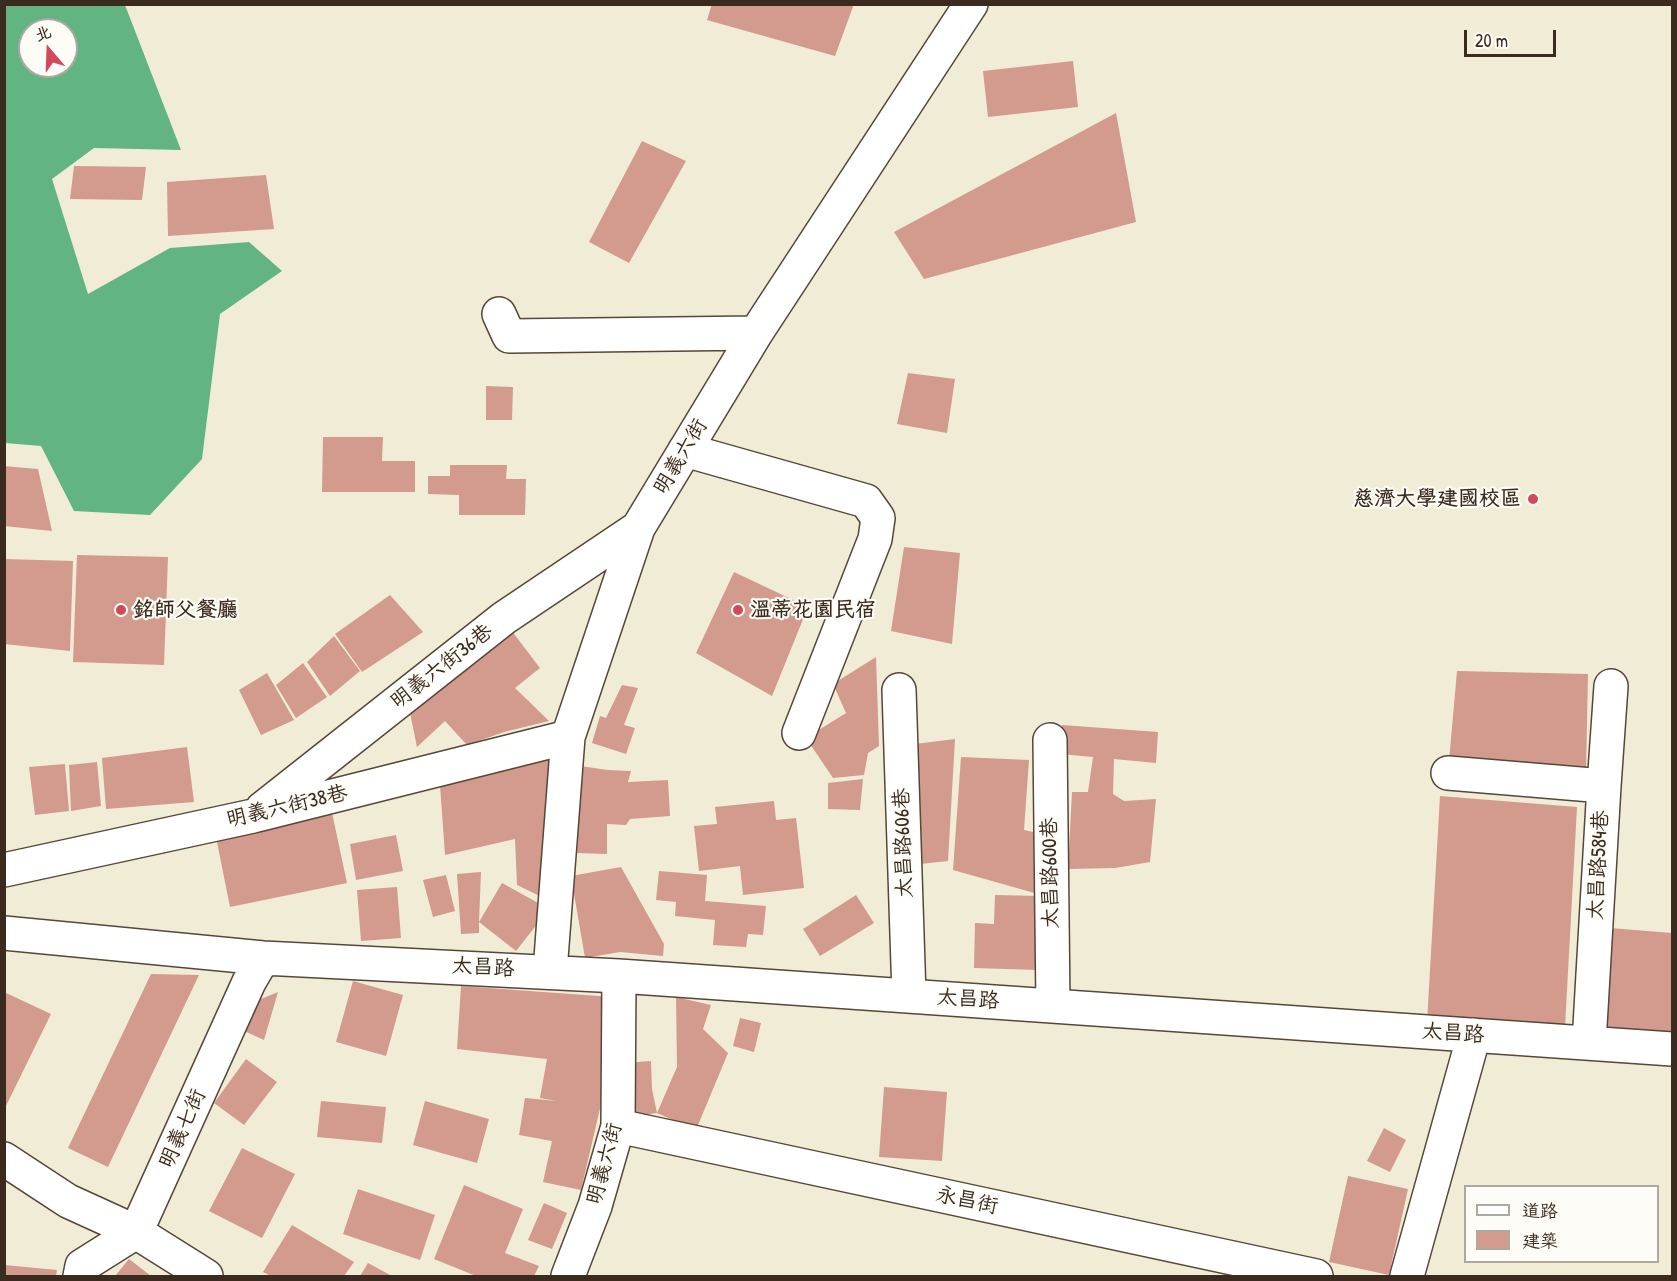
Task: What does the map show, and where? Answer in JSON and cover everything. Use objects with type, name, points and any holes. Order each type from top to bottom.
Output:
[{"type":"street","name":"明義六街","points":[[550,971],[568,737],[638,528],[756,333],[971,4]]},
{"type":"street","points":[[499,314],[509,336],[756,333]]},
{"type":"street","points":[[685,450],[866,501],[878,518],[874,539],[799,733]]},
{"type":"street","name":"明義六街36巷","points":[[254,816],[504,618],[638,528]]},
{"type":"street","name":"太昌路584巷","points":[[1589,1043],[1611,686]]},
{"type":"street","name":"太昌路606巷","points":[[899,690],[909,996]]},
{"type":"street","name":"明義六街38巷","points":[[4,870],[254,816],[568,737]]},
{"type":"street","name":"太昌路600巷","points":[[1050,740],[1053,1006]]},
{"type":"street","points":[[1448,773],[1604,786]]},
{"type":"street","name":"太昌路","points":[[4,933],[263,958],[550,971],[1672,1049]]},
{"type":"street","name":"明義七街","points":[[136,1233],[249,982],[263,958]]},
{"type":"street","name":"明義六街","points":[[568,1276],[595,1206],[618,1126],[619,976]]},
{"type":"street","points":[[1407,1276],[1474,1035]]},
{"type":"street","name":"永昌街","points":[[618,1126],[1316,1276]]},
{"type":"street","points":[[4,1159],[68,1201],[136,1233],[206,1276]]},
{"type":"street","points":[[80,1276],[82,1266],[136,1233]]},
{"type":"green space","points":[[4,5],[125,5],[181,150],[94,148],[52,179],[88,294],[170,248],[249,242],[282,271],[220,314],[202,459],[150,515],[74,511],[41,446],[5,443]]},
{"type":"building","points":[[712,4],[854,4],[835,56],[707,20]]},
{"type":"building","points":[[1073,61],[1078,107],[988,117],[983,71]]},
{"type":"building","points":[[1116,113],[1136,222],[924,279],[894,232]]},
{"type":"building","points":[[642,141],[686,161],[629,263],[589,242]]},
{"type":"building","points":[[74,166],[146,167],[142,200],[70,199]]},
{"type":"building","points":[[266,175],[274,229],[168,236],[167,182]]},
{"type":"building","points":[[908,373],[955,379],[947,433],[897,424]]},
{"type":"building","points":[[486,386],[513,387],[512,420],[486,420]]},
{"type":"building","points":[[323,437],[383,437],[382,461],[415,461],[415,492],[322,492]]},
{"type":"building","points":[[450,465],[507,465],[506,479],[526,479],[525,515],[459,515],[459,495],[428,494],[428,476],[450,476]]},
{"type":"building","points":[[4,466],[38,469],[52,531],[4,526]]},
{"type":"building","points":[[904,547],[960,553],[952,644],[891,631]]},
{"type":"building","name":"銘師父餐廳","points":[[77,555],[168,557],[164,665],[73,662]]},
{"type":"building","points":[[4,559],[73,561],[70,651],[4,644]]},
{"type":"building","points":[[734,572],[808,607],[772,696],[696,653]]},
{"type":"building","points":[[390,595],[423,632],[362,672],[335,634]]},
{"type":"building","points":[[508,626],[540,668],[515,688],[549,721],[504,732],[467,745],[445,721],[417,747],[409,708]]},
{"type":"building","points":[[334,636],[360,671],[330,696],[307,662]]},
{"type":"building","points":[[876,657],[879,746],[868,753],[864,775],[833,778],[806,738],[846,713],[833,684]]},
{"type":"building","points":[[303,663],[327,697],[296,718],[276,685]]},
{"type":"building","points":[[1457,671],[1588,674],[1586,771],[1449,761]]},
{"type":"building","points":[[267,673],[294,720],[261,735],[239,690]]},
{"type":"building","points":[[622,685],[638,688],[624,725],[635,728],[626,754],[592,743],[600,716],[606,718]]},
{"type":"building","points":[[1062,725],[1158,732],[1156,763],[1114,759],[1113,794],[1124,801],[1156,799],[1150,862],[1115,868],[1068,869],[1072,792],[1088,792],[1093,757],[1060,754]]},
{"type":"building","points":[[955,739],[948,861],[911,865],[907,745]]},
{"type":"building","points":[[187,747],[194,802],[106,809],[102,758]]},
{"type":"building","points":[[559,753],[548,900],[517,885],[515,839],[445,855],[440,785]]},
{"type":"building","points":[[961,757],[1029,760],[1024,830],[1047,835],[1038,894],[953,870]]},
{"type":"building","points":[[97,762],[101,806],[71,811],[69,765]]},
{"type":"building","points":[[65,764],[69,811],[35,815],[29,767]]},
{"type":"building","points":[[580,766],[631,771],[628,782],[668,780],[670,816],[630,819],[626,825],[607,824],[607,854],[577,853]]},
{"type":"building","points":[[863,779],[860,810],[828,809],[828,783]]},
{"type":"building","points":[[1440,796],[1577,807],[1565,1027],[1427,1022]]},
{"type":"building","points":[[774,801],[776,820],[796,818],[804,888],[743,895],[740,866],[699,871],[694,826],[717,824],[715,807]]},
{"type":"building","points":[[331,808],[347,883],[230,907],[215,832]]},
{"type":"building","points":[[396,835],[403,871],[356,880],[350,844]]},
{"type":"building","points":[[621,867],[664,944],[663,956],[620,952],[585,958],[571,876]]},
{"type":"building","points":[[659,871],[707,875],[705,901],[766,906],[763,935],[748,934],[746,947],[713,945],[715,920],[675,916],[676,902],[656,900]]},
{"type":"building","points":[[481,872],[479,933],[461,934],[457,874]]},
{"type":"building","points":[[446,875],[455,911],[433,917],[423,880]]},
{"type":"building","points":[[502,883],[549,909],[516,951],[479,922]]},
{"type":"building","points":[[397,887],[401,938],[361,941],[357,890]]},
{"type":"building","points":[[856,895],[874,923],[820,956],[803,929]]},
{"type":"building","points":[[995,895],[1041,896],[1039,970],[974,968],[975,923],[994,924]]},
{"type":"building","points":[[1610,928],[1672,933],[1672,1042],[1601,1038]]},
{"type":"building","points":[[151,974],[199,975],[108,1167],[68,1148]]},
{"type":"building","points":[[353,981],[403,995],[386,1056],[336,1042]]},
{"type":"building","points":[[461,986],[612,997],[609,1070],[581,1190],[543,1182],[552,1141],[519,1135],[525,1098],[557,1101],[540,1098],[547,1059],[457,1049]]},
{"type":"building","points":[[4,992],[51,1014],[4,1110]]},
{"type":"building","points":[[278,992],[264,1040],[242,1030],[256,1001]]},
{"type":"building","points":[[676,997],[711,1005],[703,1029],[728,1053],[696,1130],[657,1113],[677,1067]]},
{"type":"building","points":[[740,1018],[761,1023],[754,1052],[733,1046]]},
{"type":"building","points":[[246,1059],[277,1082],[244,1125],[214,1103]]},
{"type":"building","points":[[651,1061],[652,1089],[657,1113],[628,1117],[624,1063]]},
{"type":"building","points":[[884,1087],[947,1092],[942,1161],[879,1157]]},
{"type":"building","points":[[321,1101],[386,1107],[382,1143],[317,1137]]},
{"type":"building","points":[[425,1101],[489,1119],[477,1163],[413,1145]]},
{"type":"building","points":[[1384,1128],[1406,1140],[1390,1172],[1367,1161]]},
{"type":"building","points":[[242,1148],[295,1174],[262,1238],[209,1211]]},
{"type":"building","points":[[1348,1176],[1408,1189],[1389,1275],[1329,1262]]},
{"type":"building","points":[[464,1185],[523,1209],[505,1253],[539,1266],[534,1276],[476,1276],[434,1259]]},
{"type":"building","points":[[358,1189],[435,1215],[420,1260],[343,1234]]},
{"type":"building","points":[[544,1203],[567,1213],[552,1249],[528,1240]]},
{"type":"building","points":[[292,1225],[354,1262],[344,1276],[271,1276],[263,1272]]},
{"type":"building","points":[[129,1259],[151,1276],[115,1276]]},
{"type":"building","points":[[368,1263],[392,1276],[360,1276]]},
{"type":"building","points":[[5,1265],[57,1270],[56,1276],[4,1276]]},
{"type":"place","name":"慈濟大學建國校區","points":[[1533,499]]},
{"type":"place","name":"銘師父餐廳","points":[[121,610]]},
{"type":"place","name":"溫蒂花園民宿","points":[[738,610]]}]
